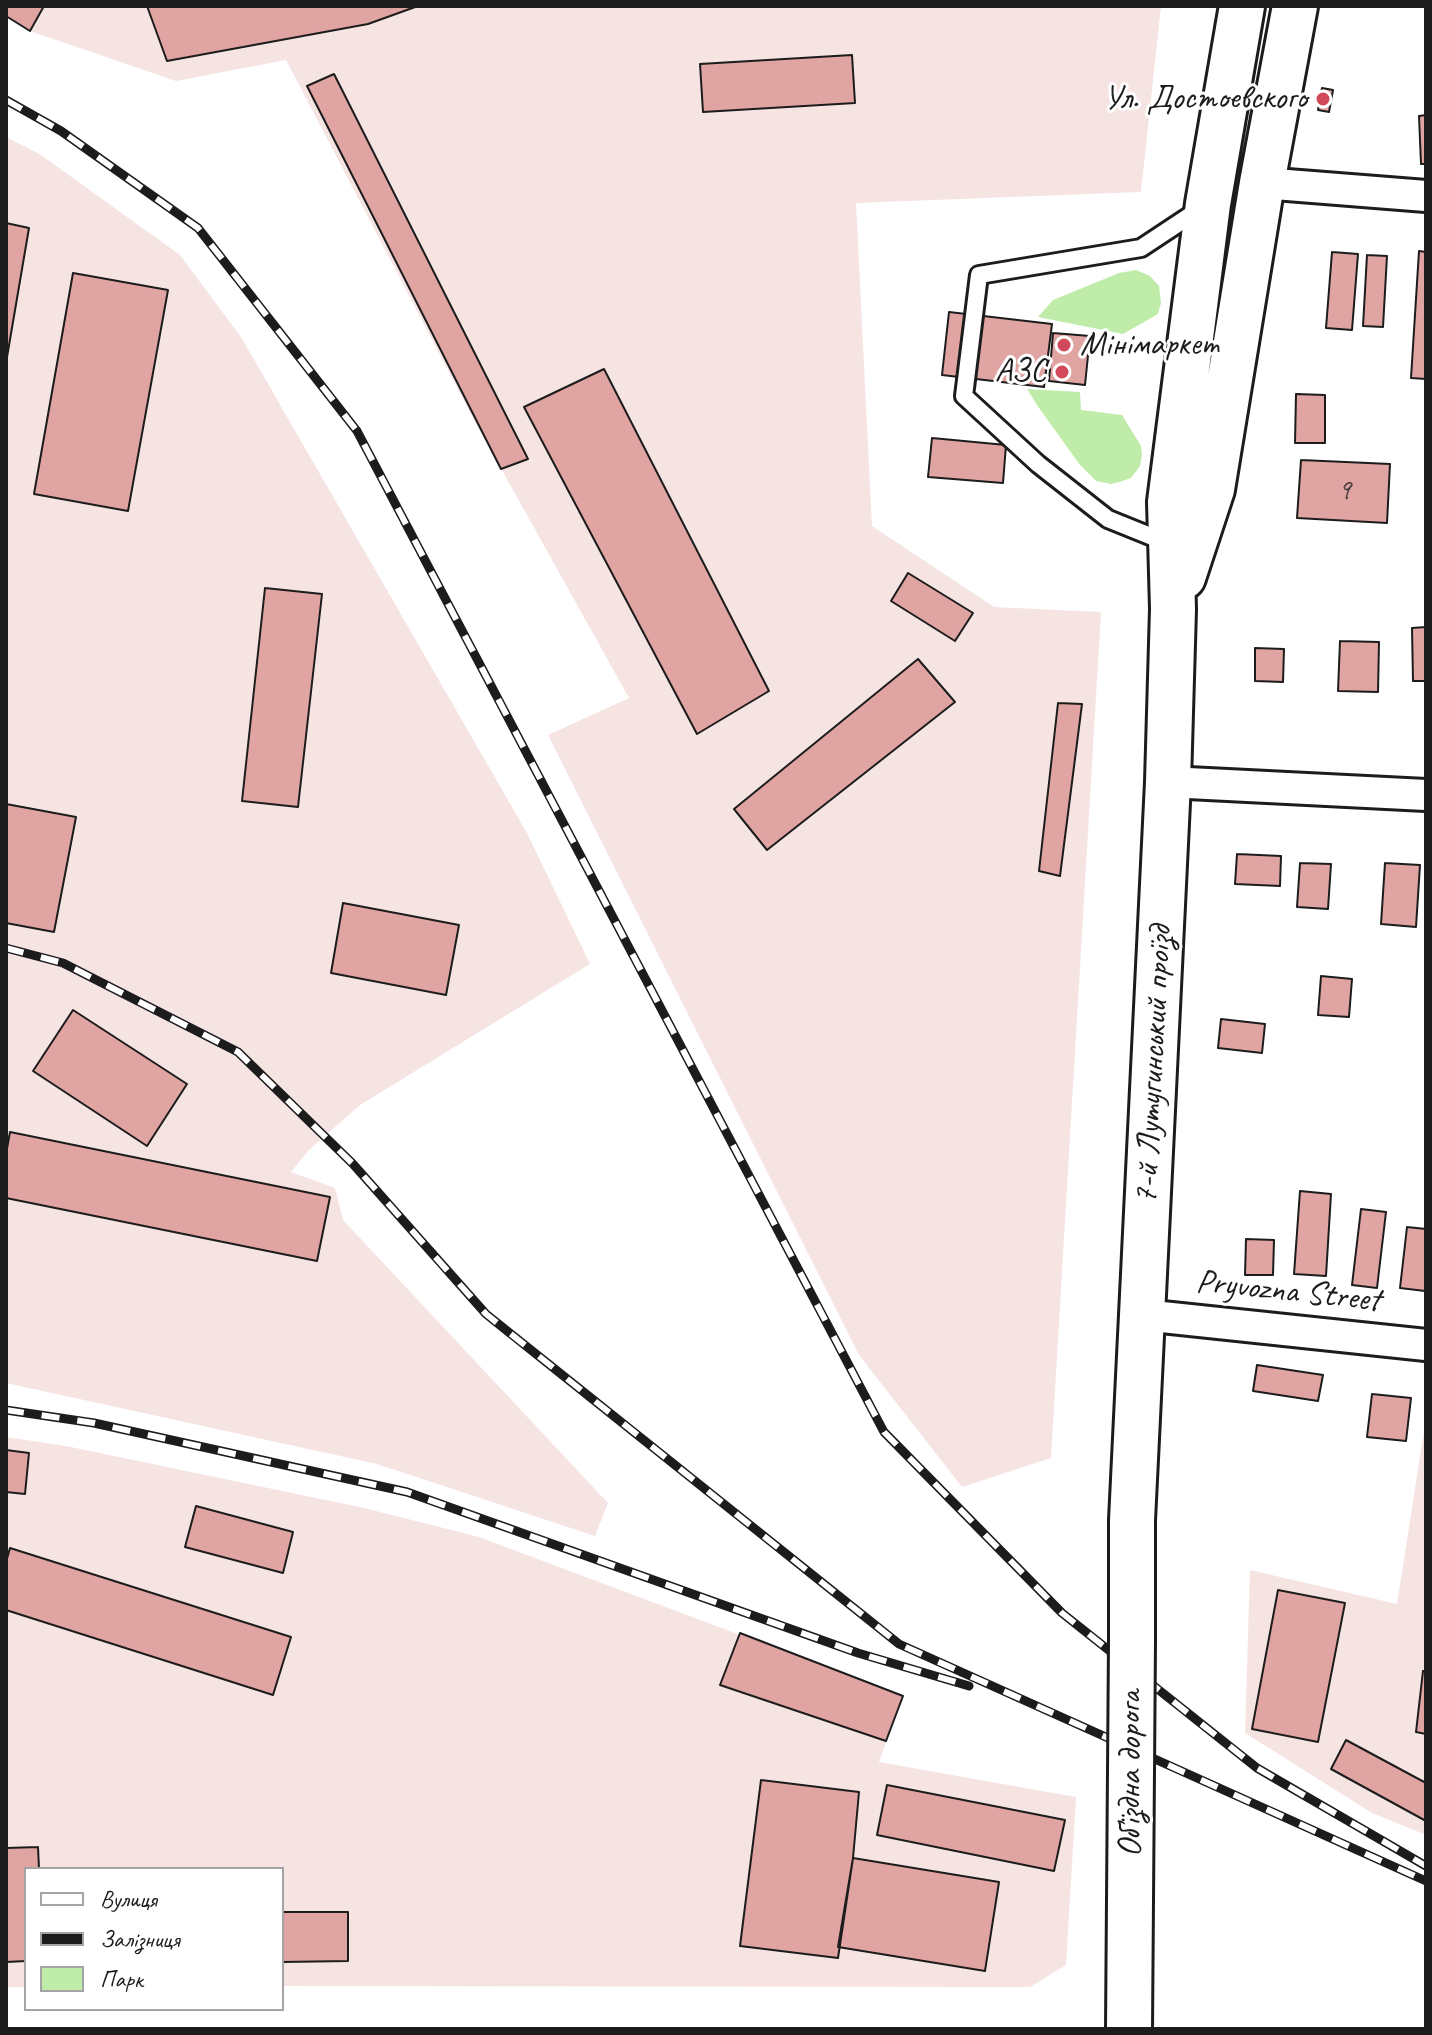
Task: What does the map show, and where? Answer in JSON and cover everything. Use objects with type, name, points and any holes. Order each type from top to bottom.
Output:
[{"type":"main road","name":"7-й Лутугинський проїзд","points":[[1132,1520],[1168,782],[1173,609],[1170,502],[1208,204],[1242,6]]},
{"type":"main road","name":"7-й Лутугинський проїзд","points":[[1173,609],[1212,489],[1262,183],[1295,6]]},
{"type":"main road","name":"Об'їздна дорога","points":[[1129,2029],[1132,1520]]},
{"type":"street","points":[[1262,183],[1426,196]]},
{"type":"street","points":[[1168,782],[1426,795]]},
{"type":"street","name":"Pryvozna Street","points":[[1143,1315],[1426,1345]]},
{"type":"lane","points":[[1171,545],[1108,519],[1038,464],[964,396],[979,275],[1141,248],[1208,204]]},
{"type":"shaded area","points":[[6,6],[1161,6],[1141,192],[856,203],[872,526],[994,607],[1101,612],[1051,1458],[962,1487],[859,1355],[548,735],[629,698],[474,420],[286,60],[176,81],[30,31],[6,16]]},
{"type":"shaded area","points":[[6,137],[41,155],[180,255],[241,337],[527,833],[590,964],[360,1105],[309,1150],[291,1172],[335,1188],[343,1220],[608,1503],[595,1536],[377,1464],[6,1383]]},
{"type":"shaded area","points":[[1426,1418],[1426,1835],[1372,1813],[1245,1733],[1250,1570],[1397,1604]]},
{"type":"shaded area","points":[[6,1437],[66,1446],[364,1508],[479,1537],[903,1696],[879,1762],[1076,1797],[1066,1965],[1030,1987],[284,1986],[284,1867],[24,1867],[24,1987],[6,1987]]},
{"type":"green space","points":[[1136,270],[1150,276],[1159,286],[1161,303],[1158,314],[1123,334],[1038,317],[1053,300],[1119,273]]},
{"type":"green space","points":[[1027,389],[1080,392],[1081,410],[1122,415],[1141,446],[1140,466],[1131,478],[1111,484],[1096,481],[1080,465]]},
{"type":"building","points":[[6,6],[44,6],[30,31],[6,16]]},
{"type":"building","points":[[147,6],[418,6],[368,24],[167,61]]},
{"type":"building","points":[[852,55],[855,103],[703,112],[700,64]]},
{"type":"building","points":[[334,74],[528,459],[501,469],[307,86]]},
{"type":"building","points":[[1322,88],[1333,90],[1329,112],[1318,110]]},
{"type":"building","points":[[1426,115],[1426,164],[1421,164],[1419,116]]},
{"type":"building","points":[[6,223],[29,228],[6,363]]},
{"type":"building","points":[[1419,251],[1426,252],[1426,379],[1411,378]]},
{"type":"building","points":[[1332,252],[1358,254],[1352,330],[1326,328]]},
{"type":"building","points":[[1367,255],[1387,256],[1383,327],[1363,326]]},
{"type":"building","points":[[73,273],[168,290],[128,511],[34,494]]},
{"type":"building","points":[[949,312],[1052,324],[1044,387],[942,375]]},
{"type":"building","points":[[1053,333],[1090,336],[1085,385],[1049,381]]},
{"type":"building","points":[[604,369],[769,691],[697,734],[524,407]]},
{"type":"building","points":[[1296,394],[1325,395],[1325,443],[1295,443]]},
{"type":"building","points":[[932,438],[1006,445],[1003,483],[928,477]]},
{"type":"building","points":[[1301,460],[1390,464],[1387,523],[1297,518]]},
{"type":"building","points":[[908,573],[973,613],[955,641],[891,601]]},
{"type":"building","points":[[265,588],[322,594],[298,807],[242,801]]},
{"type":"building","points":[[1426,627],[1426,681],[1413,681],[1412,628]]},
{"type":"building","points":[[1340,641],[1379,642],[1378,692],[1338,691]]},
{"type":"building","points":[[1255,648],[1284,649],[1283,682],[1255,681]]},
{"type":"building","points":[[918,659],[955,702],[767,850],[734,809]]},
{"type":"building","points":[[1058,703],[1082,704],[1060,876],[1039,871]]},
{"type":"building","points":[[6,804],[76,817],[54,932],[6,923]]},
{"type":"building","points":[[1237,854],[1281,856],[1280,886],[1235,884]]},
{"type":"building","points":[[1300,863],[1331,864],[1328,909],[1297,907]]},
{"type":"building","points":[[1385,863],[1420,865],[1416,927],[1381,924]]},
{"type":"building","points":[[343,903],[459,925],[446,995],[331,973]]},
{"type":"building","points":[[1321,976],[1352,979],[1349,1017],[1318,1015]]},
{"type":"building","points":[[73,1010],[187,1084],[147,1146],[33,1071]]},
{"type":"building","points":[[1221,1019],[1265,1024],[1262,1053],[1218,1048]]},
{"type":"building","points":[[10,1132],[330,1197],[317,1261],[6,1198],[6,1154]]},
{"type":"building","points":[[1300,1191],[1331,1194],[1326,1276],[1294,1274]]},
{"type":"building","points":[[1361,1209],[1386,1212],[1377,1288],[1352,1285]]},
{"type":"building","points":[[1407,1227],[1426,1229],[1425,1291],[1400,1288]]},
{"type":"building","points":[[1246,1239],[1274,1240],[1273,1275],[1245,1275]]},
{"type":"building","points":[[1257,1365],[1323,1375],[1318,1401],[1253,1391]]},
{"type":"building","points":[[1372,1394],[1411,1398],[1406,1441],[1367,1437]]},
{"type":"building","points":[[6,1450],[29,1453],[25,1494],[6,1492]]},
{"type":"building","points":[[196,1506],[293,1532],[283,1573],[185,1547]]},
{"type":"building","points":[[10,1548],[291,1637],[273,1695],[6,1610],[6,1562]]},
{"type":"building","points":[[1278,1590],[1345,1603],[1318,1742],[1252,1729]]},
{"type":"building","points":[[740,1633],[903,1696],[886,1741],[720,1685]]},
{"type":"building","points":[[1423,1671],[1426,1671],[1426,1734],[1416,1732]]},
{"type":"building","points":[[1346,1740],[1426,1783],[1426,1821],[1331,1769]]},
{"type":"building","points":[[761,1780],[859,1792],[838,1958],[740,1946]]},
{"type":"building","points":[[887,1785],[1065,1820],[1054,1871],[877,1835]]},
{"type":"building","points":[[38,1847],[39,1867],[24,1867],[24,1961],[6,1962],[6,1848]]},
{"type":"building","points":[[853,1858],[999,1882],[985,1971],[838,1947]]},
{"type":"building","points":[[284,1912],[348,1912],[348,1961],[284,1962]]},
{"type":"railway","points":[[6,100],[61,131],[198,228],[357,431],[884,1432],[1062,1613],[1257,1768],[1426,1866]]},
{"type":"railway","points":[[6,948],[63,963],[238,1052],[353,1164],[486,1314],[899,1644],[1426,1881]]},
{"type":"railway","points":[[6,1410],[94,1423],[407,1492],[858,1653],[969,1686]]},
{"type":"place","name":"Ул. Достоевского","points":[[1323,99]]},
{"type":"place","name":"Мінімаркет","points":[[1064,345]]},
{"type":"place","name":"АЗС","points":[[1062,372]]}]
